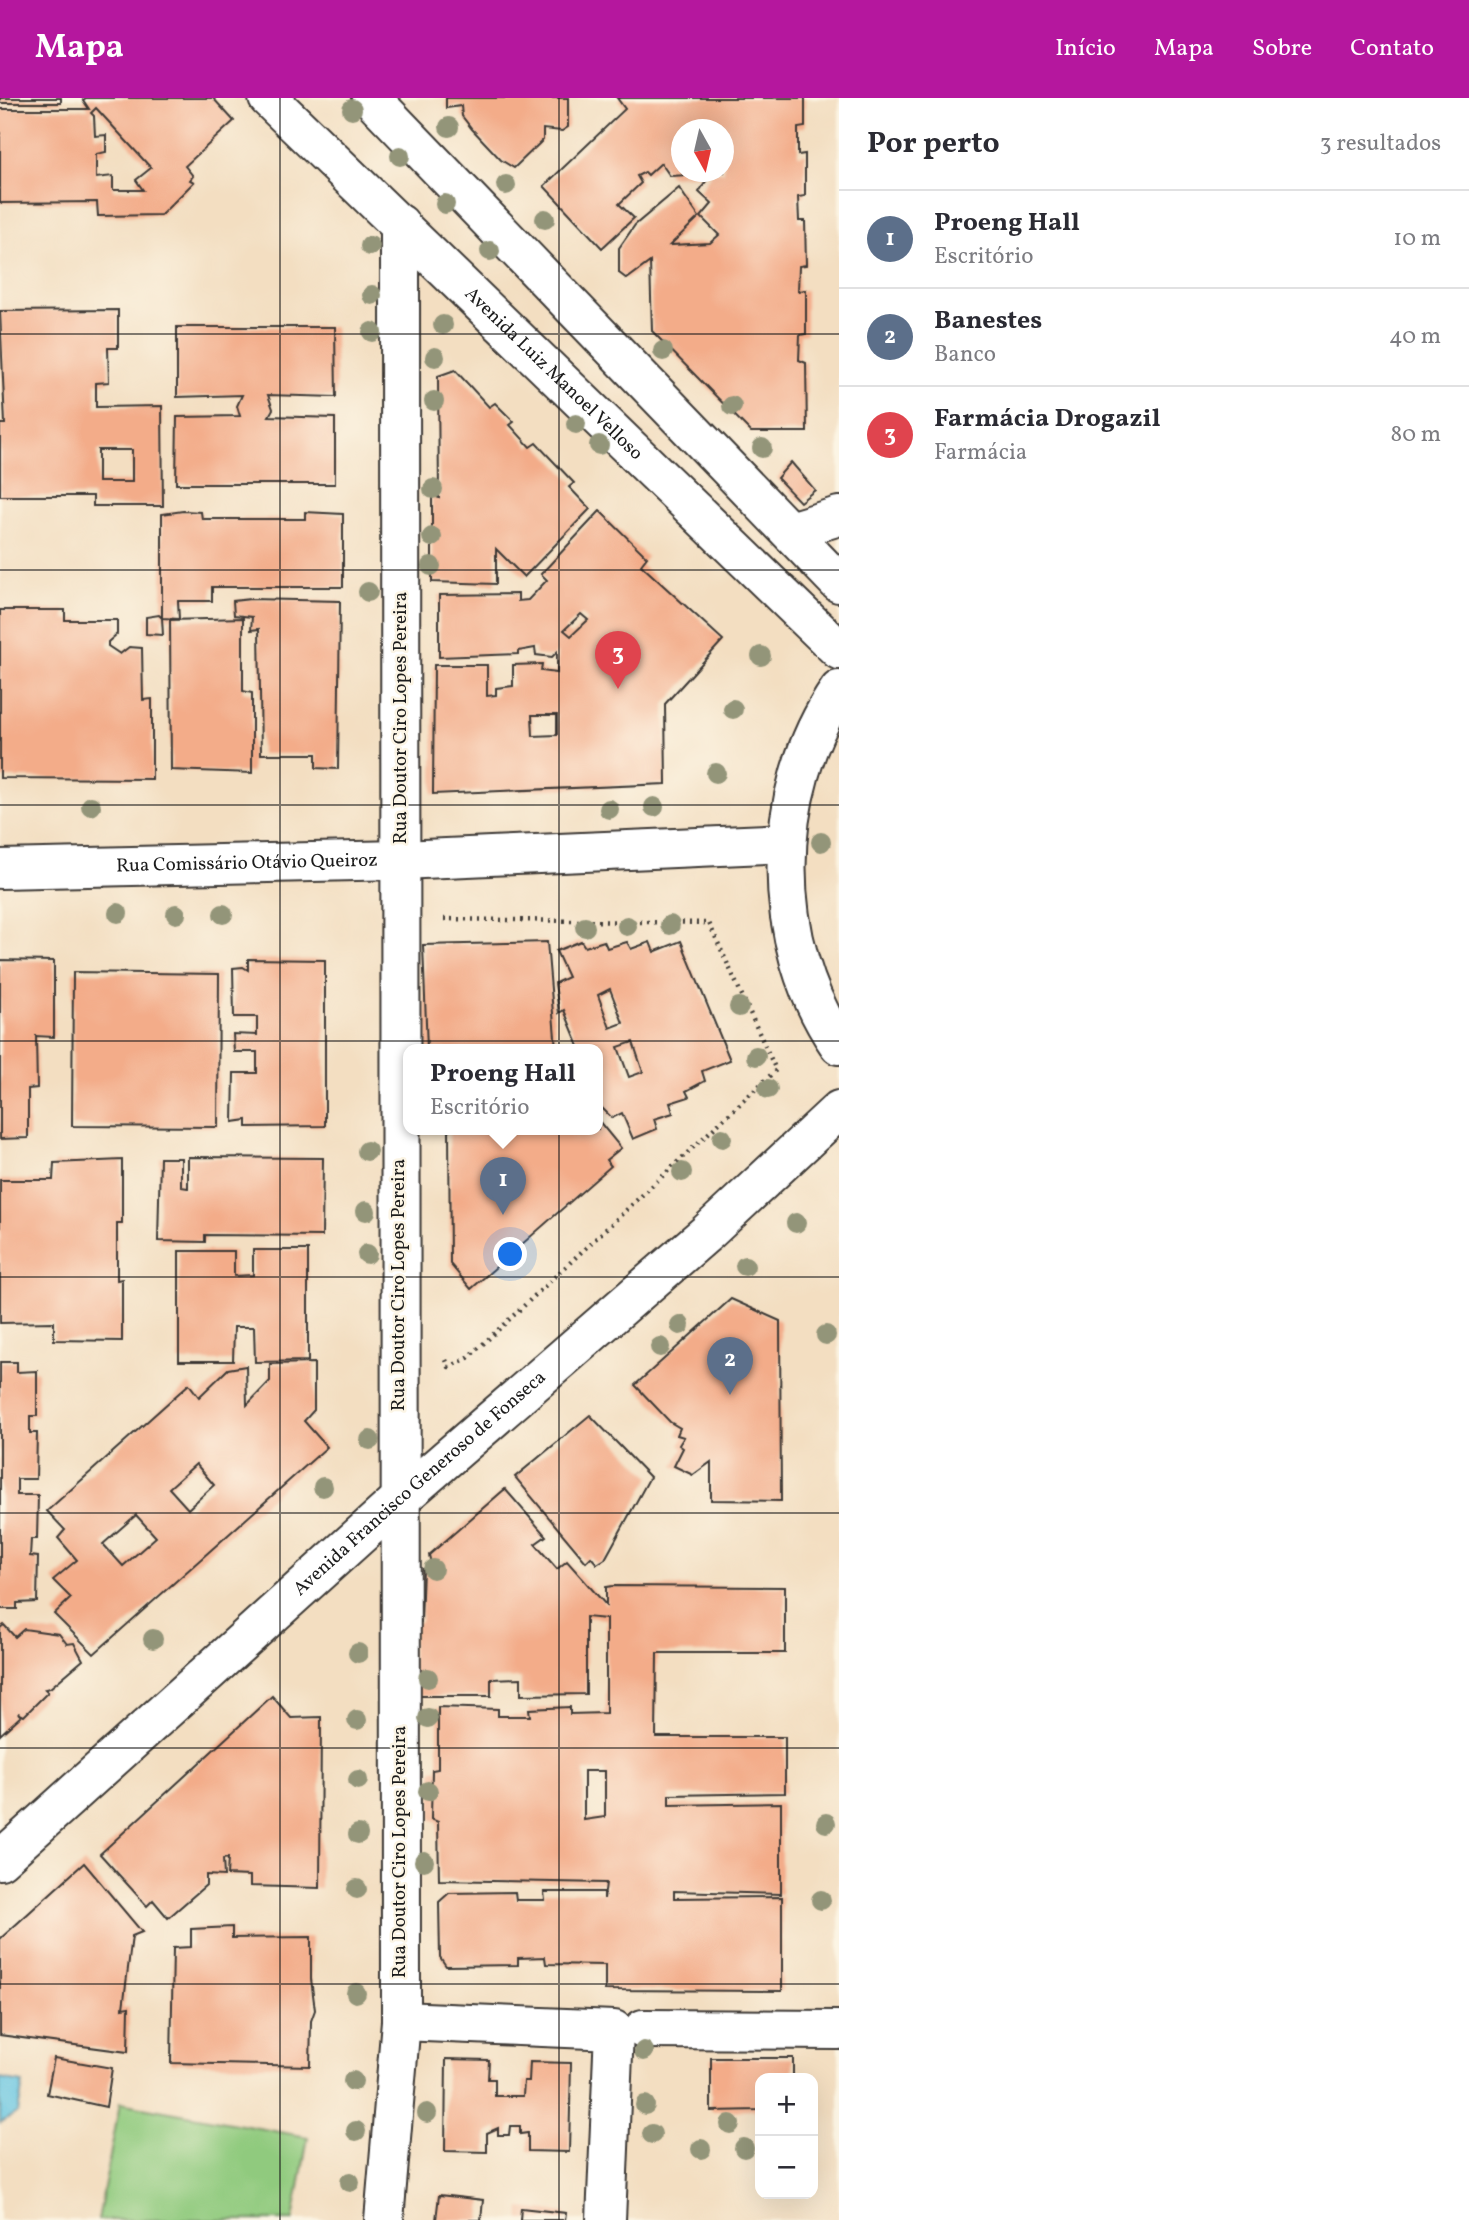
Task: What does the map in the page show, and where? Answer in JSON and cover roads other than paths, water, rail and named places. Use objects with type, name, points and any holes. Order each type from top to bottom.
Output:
[{"type":"street","name":"Avenida Luiz Manoel Velloso","points":[[268,98],[839,650]]},
{"type":"street","points":[[383,104],[839,583]]},
{"type":"street","name":"Rua Doutor Ciro Lopes Pereira","points":[[384,2220],[401,2021],[398,1500],[400,223]]},
{"type":"street","points":[[790,531],[839,516]]},
{"type":"street","points":[[839,690],[816,731],[802,767],[787,843],[787,895],[796,946],[812,995],[839,1045]]},
{"type":"street","name":"Rua Comissário Otávio Queiroz","points":[[0,869],[401,860],[787,843]]},
{"type":"street","name":"Avenida Francisco Generoso de Fonseca","points":[[0,1860],[398,1500],[708,1232],[839,1110]]},
{"type":"street","points":[[401,2021],[614,2030],[606,2220]]},
{"type":"street","points":[[643,2029],[839,2030]]},
{"type":"water","points":[[0,2079],[23,2083],[18,2112],[0,2123]]},
{"type":"place","name":"Farmácia Drogazil","points":[[618,689]]},
{"type":"place","name":"Proeng Hall","points":[[503,1215]]},
{"type":"place","name":"Banestes","points":[[730,1395]]}]
